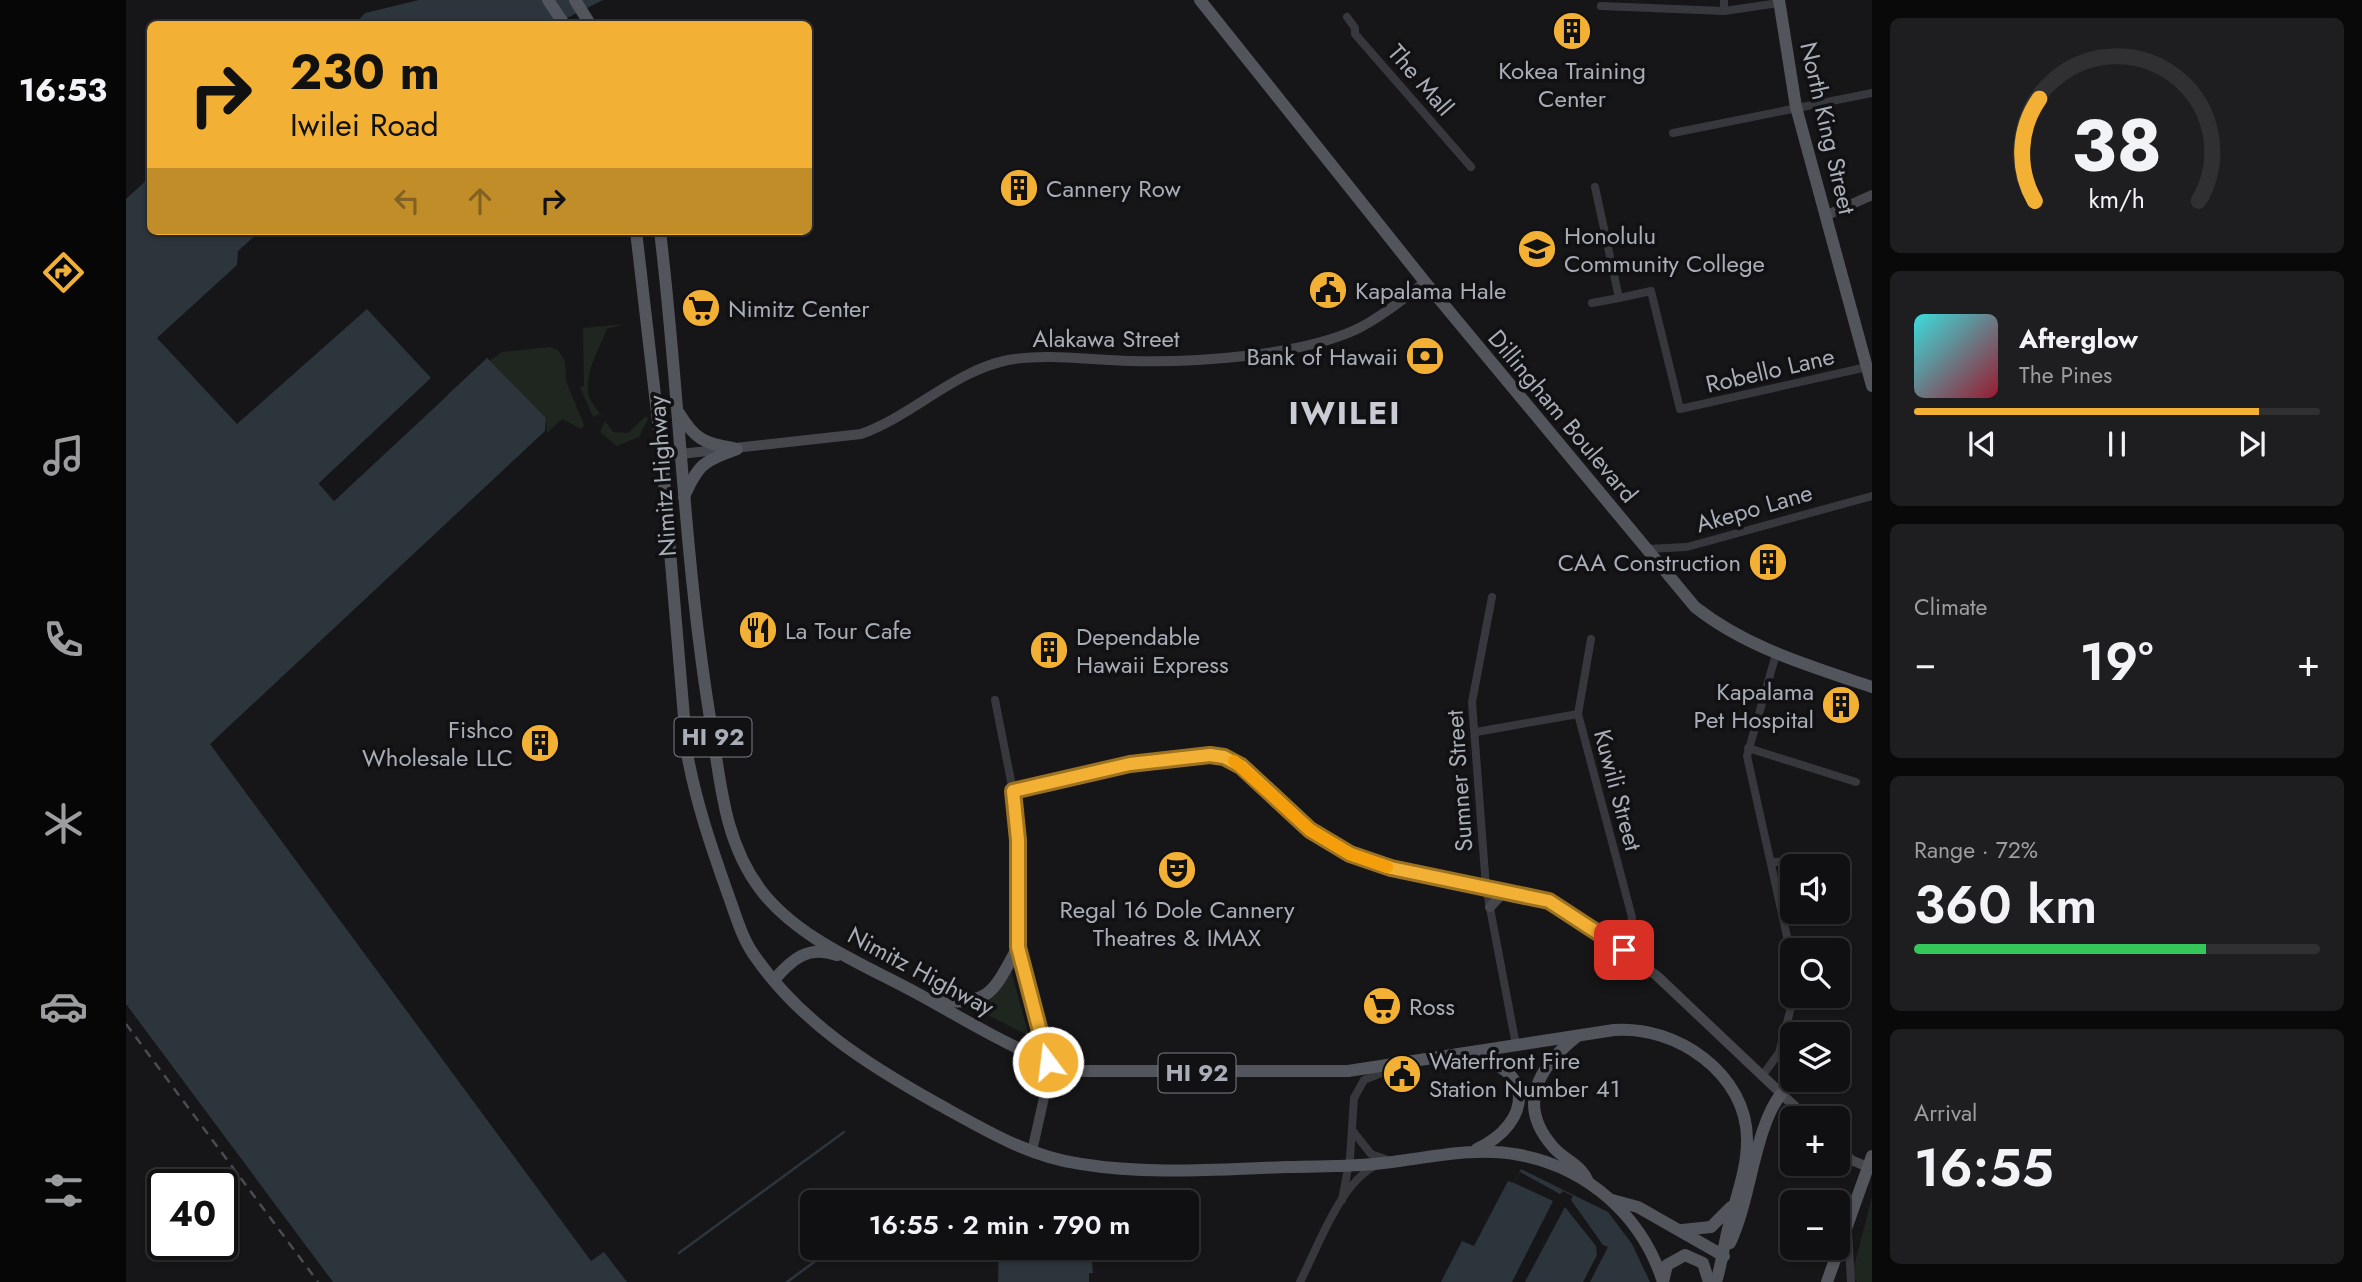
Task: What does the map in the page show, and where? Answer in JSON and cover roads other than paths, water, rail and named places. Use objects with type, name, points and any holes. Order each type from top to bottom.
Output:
[{"type":"main road","points":[[548,0],[562,21]]},
{"type":"main road","points":[[575,0],[588,21]]},
{"type":"main road","name":"Dillingham Boulevard","points":[[1200,0],[1425,282],[1695,607],[1727,629],[1776,654],[1872,687]]},
{"type":"main road","name":"North King Street","points":[[1779,1],[1796,107],[1872,386]]},
{"type":"main road","name":"Nimitz Highway","points":[[636,235],[662,456],[687,753],[694,792],[747,943],[774,981],[812,1020],[872,1066],[985,1131],[1032,1151],[1079,1164],[1139,1169],[1348,1166],[1474,1150],[1536,1159],[1588,1182],[1611,1200],[1644,1240],[1663,1282]]},
{"type":"main road","name":"Nimitz Highway","points":[[660,235],[678,412],[679,455],[705,690],[732,839],[756,883],[785,915],[816,938],[927,999],[1048,1062],[1084,1071],[1116,1074],[1324,1072],[1399,1065],[1626,1029],[1650,1032],[1684,1045],[1713,1067],[1734,1095],[1746,1128],[1746,1152],[1716,1282]]},
{"type":"main road","points":[[678,412],[690,432],[701,441],[737,449]]},
{"type":"main road","points":[[684,497],[696,471],[705,461],[737,449]]},
{"type":"main road","points":[[927,999],[958,1003],[986,996],[1002,980],[1018,947]]},
{"type":"main road","points":[[774,981],[788,964],[806,952],[825,951],[858,960]]},
{"type":"main road","points":[[1580,1035],[1552,1056],[1542,1071],[1535,1092],[1537,1121],[1554,1149],[1583,1169],[1588,1182]]},
{"type":"main road","points":[[1452,1057],[1482,1059],[1503,1068],[1513,1079],[1518,1092],[1516,1116],[1494,1141],[1474,1150]]},
{"type":"main road","points":[[1611,1200],[1627,1203],[1724,1256],[1741,1215],[1764,1128],[1772,1106],[1781,1094]]},
{"type":"main road","points":[[1516,1116],[1537,1121]]},
{"type":"main road","points":[[1850,1212],[1870,1161]]},
{"type":"main road","points":[[1678,1230],[1695,1231],[1711,1227],[1736,1200]]},
{"type":"main road","points":[[1663,1282],[1667,1265],[1685,1255],[1703,1263],[1709,1282]]},
{"type":"main road","points":[[1827,1282],[1834,1260]]},
{"type":"street","points":[[1724,0],[1724,11]]},
{"type":"street","points":[[1601,6],[1679,5],[1724,11],[1779,1]]},
{"type":"street","name":"The Mall","points":[[1347,18],[1355,28],[1355,34],[1471,167]]},
{"type":"street","points":[[1673,133],[1872,93]]},
{"type":"street","points":[[1592,303],[1619,298],[1595,187]]},
{"type":"street","points":[[1825,216],[1872,195]]},
{"type":"street","name":"Alakawa Street","points":[[662,456],[861,434],[891,421],[977,370],[1005,361],[1037,356],[1180,362],[1321,342],[1364,325],[1425,282]]},
{"type":"street","name":"Robello Lane","points":[[1619,298],[1651,291],[1680,409],[1867,367]]},
{"type":"street","name":"Akepo Lane","points":[[1646,549],[1687,547],[1872,496]]},
{"type":"street","name":"Sumner Street","points":[[1492,597],[1472,692],[1486,887],[1516,1045]]},
{"type":"street","name":"Kuwili Street","points":[[1591,639],[1578,714],[1632,917],[1631,926],[1618,946]]},
{"type":"street","points":[[1776,654],[1748,748],[1749,777],[1772,862],[1788,938]]},
{"type":"street","points":[[995,701],[1004,734],[1018,840],[1018,947],[1050,1071],[1032,1151]]},
{"type":"street","points":[[1476,732],[1578,714]]},
{"type":"street","points":[[1748,748],[1856,782]]},
{"type":"street","points":[[1013,791],[1130,764],[1217,755],[1241,766],[1297,820],[1337,847],[1391,868],[1505,891],[1559,906],[1657,976],[1794,1106]]},
{"type":"street","points":[[1772,862],[1780,862]]},
{"type":"street","points":[[1490,907],[1505,891]]},
{"type":"street","points":[[1762,1076],[1779,1053],[1791,1008]]},
{"type":"street","points":[[1342,1200],[1354,1098],[1360,1085],[1370,1077],[1399,1065]]},
{"type":"street","points":[[1352,1130],[1371,1154],[1383,1160],[1399,1161]]},
{"type":"street","points":[[1850,1159],[1870,1161]]},
{"type":"street","points":[[1300,1282],[1342,1200],[1363,1174],[1380,1163]]},
{"type":"street","points":[[1850,1260],[1851,1282]]},
{"type":"waterway","points":[[679,1253],[844,1132]]},
{"type":"waterway","points":[[787,1282],[817,1260]]},
{"type":"railway","points":[[126,1024],[318,1282]]},
{"type":"place","name":"Kokea Training Center","points":[[1572,31]]},
{"type":"place","name":"Cannery Row","points":[[1019,188]]},
{"type":"place","name":"Honolulu Community College","points":[[1537,249]]},
{"type":"place","name":"Kapalama Hale","points":[[1328,290]]},
{"type":"place","name":"Nimitz Center","points":[[701,308]]},
{"type":"place","name":"Bank of Hawaii","points":[[1425,356]]},
{"type":"place","name":"CAA Construction","points":[[1768,562]]},
{"type":"place","name":"La Tour Cafe","points":[[758,630]]},
{"type":"place","name":"Dependable Hawaii Express","points":[[1049,650]]},
{"type":"place","name":"Kapalama Pet Hospital","points":[[1841,705]]},
{"type":"place","name":"Fishco Wholesale LLC","points":[[540,743]]},
{"type":"place","name":"Regal 16 Dole Cannery Theatres & IMAX","points":[[1177,870]]},
{"type":"place","name":"Ross","points":[[1382,1006]]},
{"type":"place","name":"Waterfront Fire Station Number 41","points":[[1402,1074]]},
{"type":"district","name":"IWILEI","points":[[1345,413]]}]
